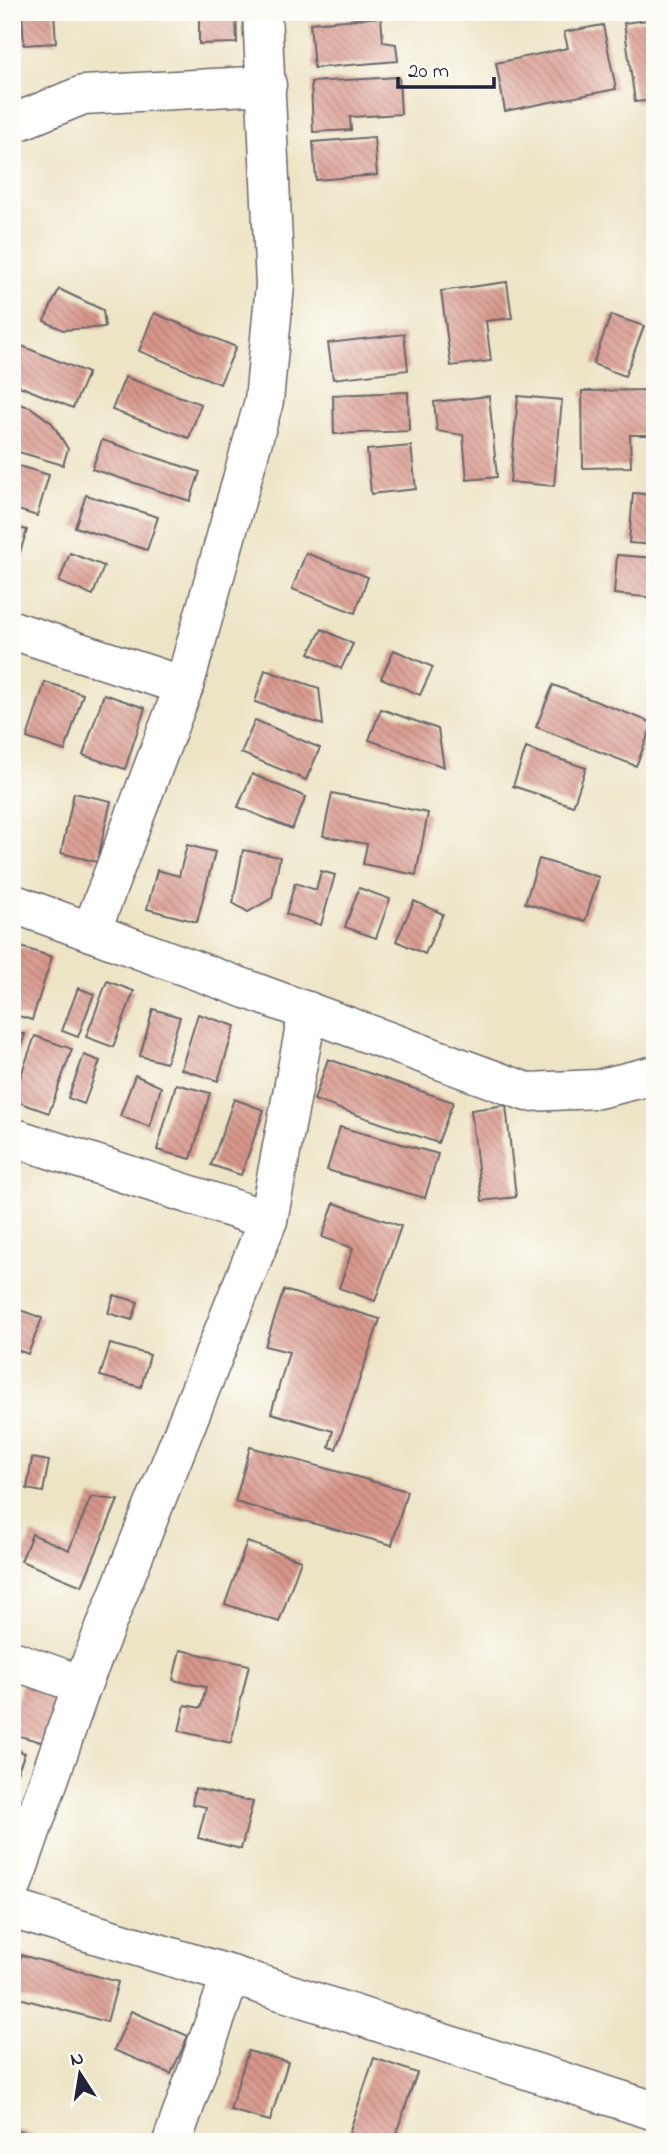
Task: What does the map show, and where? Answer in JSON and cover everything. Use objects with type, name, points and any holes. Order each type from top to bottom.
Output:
[{"type":"street","points":[[91,932],[184,686],[264,401],[275,285],[262,12]]},
{"type":"street","points":[[12,124],[83,95],[267,85]]},
{"type":"street","points":[[12,630],[184,686]]},
{"type":"street","points":[[12,903],[527,1092],[598,1089],[655,1075]]},
{"type":"street","points":[[12,1886],[82,1685],[268,1220],[308,1010]]},
{"type":"street","points":[[12,1137],[268,1220]]},
{"type":"street","points":[[12,1660],[82,1685]]},
{"type":"street","points":[[12,1909],[232,1975],[655,2112]]},
{"type":"street","points":[[172,2142],[232,1975]]},
{"type":"building","points":[[22,12],[54,12],[56,43],[24,45]]},
{"type":"building","points":[[199,12],[236,12],[237,43],[199,44]]},
{"type":"building","points":[[381,17],[383,42],[396,44],[398,61],[314,68],[310,23]]},
{"type":"building","points":[[655,19],[655,100],[635,102],[624,23]]},
{"type":"building","points":[[603,25],[616,89],[505,111],[496,63],[568,48],[564,32]]},
{"type":"building","points":[[399,77],[401,114],[350,117],[351,130],[313,132],[311,82]]},
{"type":"building","points":[[374,137],[377,175],[316,180],[313,142]]},
{"type":"building","points":[[507,282],[512,318],[486,321],[491,361],[451,366],[441,291]]},
{"type":"building","points":[[59,289],[103,310],[105,327],[63,330],[44,321]]},
{"type":"building","points":[[154,313],[236,347],[220,384],[139,351]]},
{"type":"building","points":[[611,315],[644,326],[625,376],[593,364]]},
{"type":"building","points":[[404,334],[408,370],[333,379],[328,343]]},
{"type":"building","points":[[12,342],[88,373],[73,408],[12,383]]},
{"type":"building","points":[[125,377],[201,404],[189,438],[112,410]]},
{"type":"building","points":[[655,390],[655,435],[630,435],[631,467],[583,468],[582,391]]},
{"type":"building","points":[[408,392],[409,431],[334,434],[333,395]]},
{"type":"building","points":[[489,396],[497,477],[467,480],[463,435],[437,431],[434,402]]},
{"type":"building","points":[[518,396],[562,400],[554,486],[510,482]]},
{"type":"building","points":[[12,402],[30,407],[52,423],[68,449],[63,465],[12,450]]},
{"type":"building","points":[[102,440],[200,472],[190,501],[92,469]]},
{"type":"building","points":[[411,446],[416,489],[371,494],[367,450]]},
{"type":"building","points":[[12,464],[49,475],[37,516],[12,508]]},
{"type":"building","points":[[633,493],[655,495],[655,545],[629,543]]},
{"type":"building","points":[[86,495],[158,517],[147,550],[75,527]]},
{"type":"building","points":[[12,526],[27,530],[16,565],[12,564]]},
{"type":"building","points":[[70,553],[104,566],[93,595],[59,582]]},
{"type":"building","points":[[306,553],[368,577],[355,613],[292,589]]},
{"type":"building","points":[[617,555],[655,558],[655,598],[614,594]]},
{"type":"building","points":[[322,629],[353,644],[341,669],[309,653]]},
{"type":"building","points":[[394,650],[433,667],[420,695],[381,678]]},
{"type":"building","points":[[265,670],[319,688],[323,725],[255,702]]},
{"type":"building","points":[[45,682],[83,694],[65,751],[27,738]]},
{"type":"building","points":[[553,685],[653,723],[636,766],[536,727]]},
{"type":"building","points":[[104,694],[145,708],[125,769],[83,755]]},
{"type":"building","points":[[381,709],[438,729],[444,767],[369,740]]},
{"type":"building","points":[[255,720],[320,748],[306,780],[241,753]]},
{"type":"building","points":[[526,748],[586,768],[573,806],[513,786]]},
{"type":"building","points":[[252,774],[306,797],[292,829],[238,807]]},
{"type":"building","points":[[74,793],[111,801],[97,862],[61,853]]},
{"type":"building","points":[[332,793],[428,813],[416,875],[363,864],[367,844],[323,836]]},
{"type":"building","points":[[187,845],[215,852],[197,922],[147,909],[157,870],[179,876]]},
{"type":"building","points":[[243,850],[280,857],[272,898],[248,912],[233,903]]},
{"type":"building","points":[[539,859],[599,877],[585,921],[525,903]]},
{"type":"building","points":[[321,871],[335,875],[321,925],[286,914],[295,883],[316,890]]},
{"type":"building","points":[[359,888],[390,899],[376,938],[345,927]]},
{"type":"building","points":[[414,901],[443,914],[425,954],[396,941]]},
{"type":"building","points":[[18,946],[52,957],[32,1020],[12,1014],[12,964]]},
{"type":"building","points":[[107,981],[134,991],[113,1047],[86,1037]]},
{"type":"building","points":[[78,988],[94,994],[78,1037],[62,1031]]},
{"type":"building","points":[[153,1009],[180,1017],[166,1063],[140,1056]]},
{"type":"building","points":[[198,1014],[235,1026],[218,1081],[181,1069]]},
{"type":"building","points":[[12,1034],[25,1034],[13,1073],[12,1073]]},
{"type":"building","points":[[35,1036],[72,1049],[49,1113],[12,1100]]},
{"type":"building","points":[[84,1055],[100,1061],[84,1104],[68,1098]]},
{"type":"building","points":[[328,1059],[453,1102],[438,1143],[314,1100]]},
{"type":"building","points":[[135,1075],[161,1087],[150,1127],[120,1116]]},
{"type":"building","points":[[176,1084],[210,1093],[191,1159],[157,1150]]},
{"type":"building","points":[[234,1099],[264,1110],[241,1175],[211,1165]]},
{"type":"building","points":[[506,1105],[516,1197],[482,1201],[471,1110]]},
{"type":"building","points":[[340,1127],[438,1154],[425,1198],[327,1170]]},
{"type":"building","points":[[334,1203],[401,1226],[375,1301],[339,1288],[353,1248],[322,1237]]},
{"type":"building","points":[[284,1290],[380,1319],[336,1449],[329,1447],[333,1431],[271,1413],[289,1352],[265,1346]]},
{"type":"building","points":[[114,1295],[138,1302],[132,1320],[108,1313]]},
{"type":"building","points":[[12,1307],[42,1318],[28,1354],[12,1348]]},
{"type":"building","points":[[110,1344],[150,1355],[141,1387],[100,1376]]},
{"type":"building","points":[[250,1447],[407,1491],[392,1545],[235,1502]]},
{"type":"building","points":[[32,1458],[49,1461],[43,1492],[27,1489]]},
{"type":"building","points":[[91,1497],[118,1500],[82,1586],[21,1561],[32,1534],[69,1550]]},
{"type":"building","points":[[247,1542],[301,1560],[279,1622],[225,1604]]},
{"type":"building","points":[[180,1650],[249,1665],[231,1743],[179,1731],[185,1705],[201,1708],[206,1687],[173,1680]]},
{"type":"building","points":[[23,1680],[64,1691],[49,1744],[12,1734],[12,1719]]},
{"type":"building","points":[[12,1749],[25,1753],[12,1785]]},
{"type":"building","points":[[195,1788],[253,1802],[241,1849],[198,1838],[206,1807],[192,1804]]},
{"type":"building","points":[[21,1955],[118,1982],[107,2022],[12,1996]]},
{"type":"building","points":[[131,2011],[188,2036],[171,2074],[114,2050]]},
{"type":"building","points":[[248,2051],[288,2062],[270,2121],[230,2110]]},
{"type":"building","points":[[374,2058],[417,2073],[393,2142],[346,2142]]},
{"type":"building","points":[[12,2128],[50,2141],[50,2142],[12,2142]]}]
